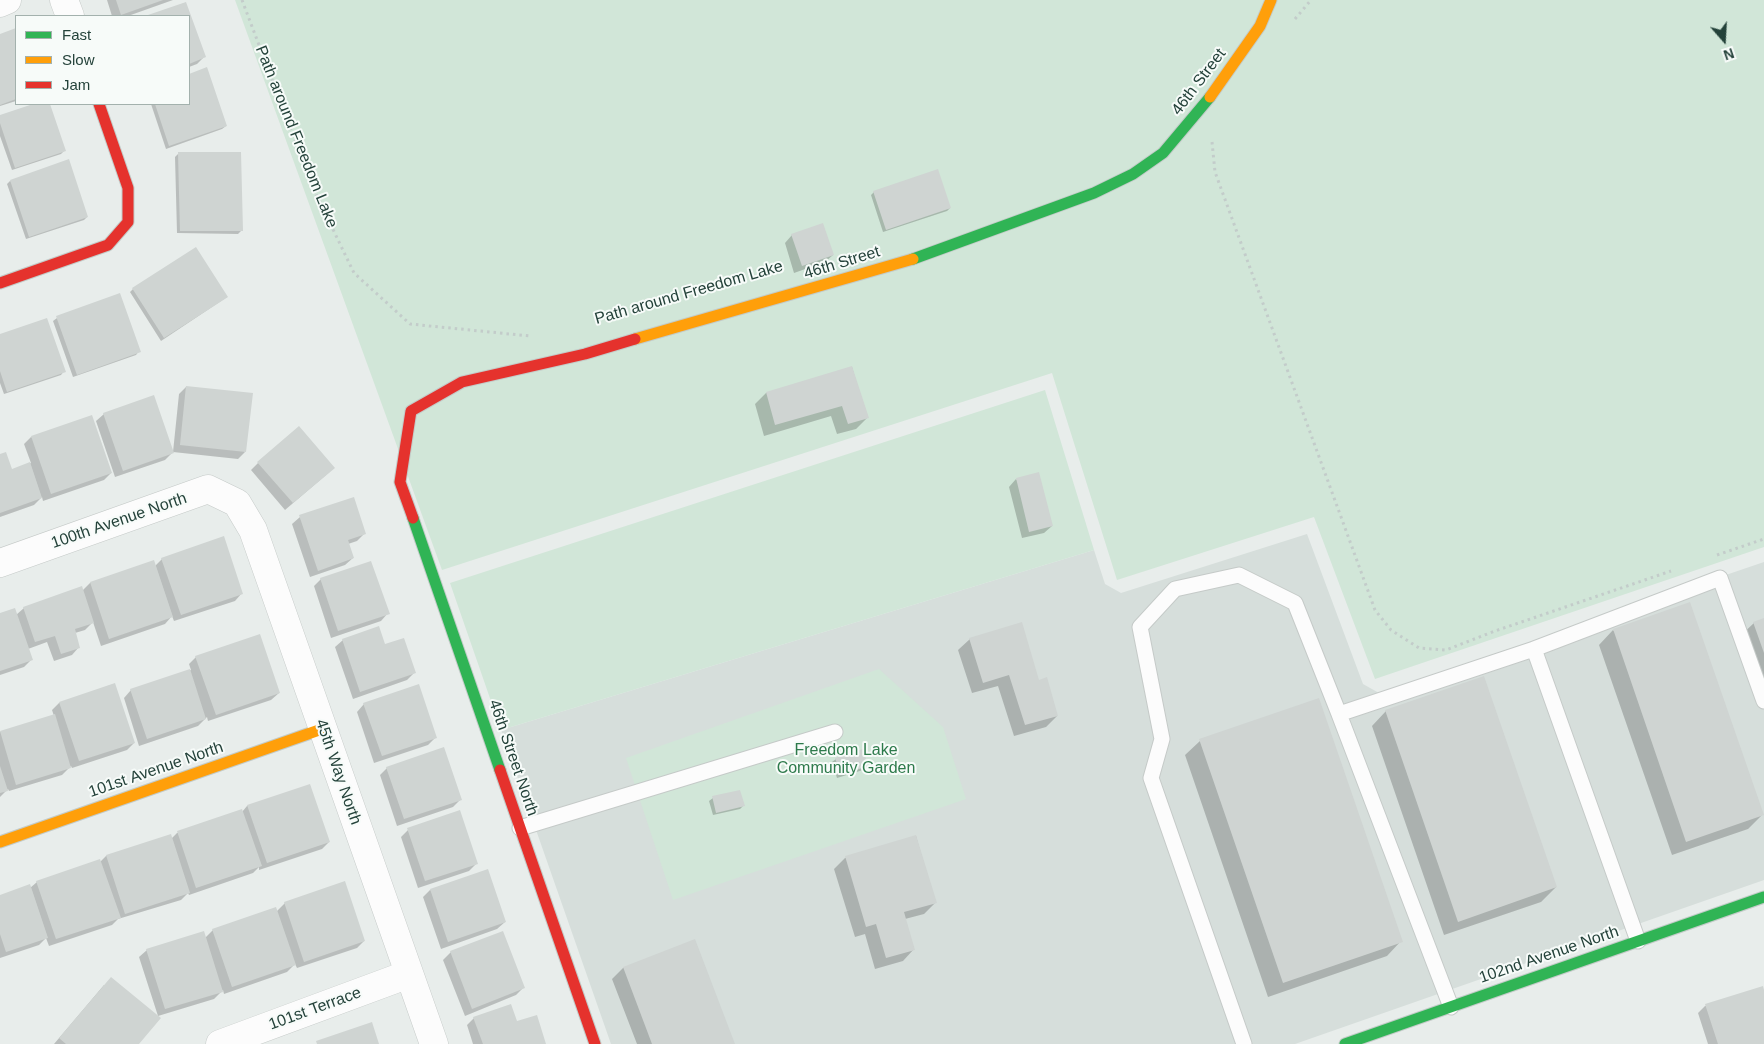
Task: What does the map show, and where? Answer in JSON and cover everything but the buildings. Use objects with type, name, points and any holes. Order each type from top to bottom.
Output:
[{"type":"street","points":[[0,2],[7,0]]},
{"type":"street","points":[[64,0],[70,15]]},
{"type":"street","name":"46th Street","points":[[400,482],[411,412],[462,382],[585,354],[913,259],[1094,193],[1133,174],[1163,153],[1192,120],[1226,76],[1260,26],[1271,0]]},
{"type":"street","points":[[0,283],[108,245],[128,222],[128,188],[99,105]]},
{"type":"street","name":"46th Street North","points":[[400,482],[595,1044]]},
{"type":"street","name":"100th Avenue North","points":[[0,563],[208,489],[237,503]]},
{"type":"street","name":"45th Way North","points":[[237,503],[253,530],[434,1044]]},
{"type":"street","name":"101st Avenue North","points":[[0,842],[322,729]]},
{"type":"street","name":"102nd Avenue North","points":[[1345,1044],[1764,897]]},
{"type":"street","name":"101st Terrace","points":[[220,1044],[409,974]]},
{"type":"lane","points":[[1244,1044],[1151,778],[1162,739],[1140,627],[1175,589],[1239,575],[1295,602],[1340,714],[1451,1007]]},
{"type":"lane","points":[[1340,714],[1534,649],[1720,578],[1764,702]]},
{"type":"lane","points":[[1534,649],[1638,941]]},
{"type":"lane","points":[[520,828],[835,732]]},
{"type":"path","name":"Path around Freedom Lake","points":[[242,0],[313,188],[354,273],[410,324],[536,337]]},
{"type":"path","points":[[1295,20],[1311,0]]},
{"type":"path","points":[[1217,136],[1211,144],[1215,172],[1375,610],[1391,630],[1419,648],[1446,650],[1495,631],[1679,568]]},
{"type":"path","points":[[1717,555],[1764,539]]},
{"type":"shaded area","points":[[1307,534],[1363,684],[1379,693],[1764,562],[1764,880],[1295,1044],[611,1044],[501,730],[1094,550],[1105,584],[1121,593]]},
{"type":"green space","points":[[235,0],[1764,0],[1764,547],[1375,679],[1314,517],[1117,580],[1052,373],[442,570]]},
{"type":"green space","points":[[1045,390],[1094,550],[501,730],[450,583]]},
{"type":"green space","name":"Freedom Lake Community Garden","points":[[879,669],[943,727],[966,799],[673,900],[626,758]]},
{"type":"traffic: fast","points":[[913,259],[1094,193],[1133,174],[1163,153],[1210,97]]},
{"type":"traffic: fast","points":[[413,518],[500,770]]},
{"type":"traffic: fast","points":[[1345,1044],[1764,897]]},
{"type":"traffic: slow","points":[[1210,97],[1260,26],[1271,0]]},
{"type":"traffic: slow","points":[[635,339],[913,259]]},
{"type":"traffic: slow","points":[[0,842],[322,729]]},
{"type":"traffic: jam","points":[[0,283],[108,245],[128,222],[128,188],[99,105]]},
{"type":"traffic: jam","points":[[413,518],[400,482],[411,411],[462,382],[585,354],[635,339]]},
{"type":"traffic: jam","points":[[500,770],[595,1044]]}]
